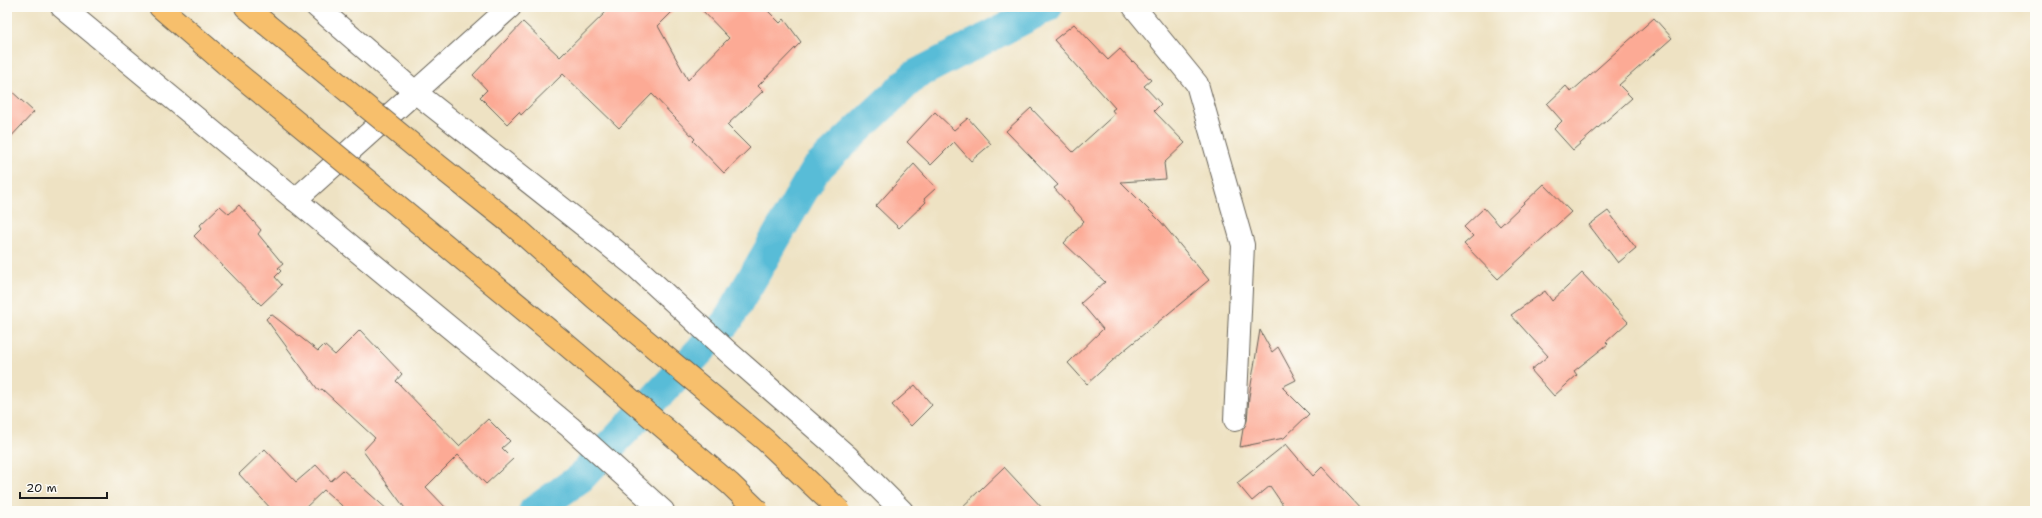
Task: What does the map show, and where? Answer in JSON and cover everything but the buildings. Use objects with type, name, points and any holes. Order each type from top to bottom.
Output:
[{"type":"highway","points":[[160,7],[227,65],[562,341],[730,484],[758,511]]},
{"type":"highway","points":[[246,7],[430,159],[513,225],[596,298],[765,440],[840,511]]},
{"type":"street","points":[[62,7],[570,427],[662,511]]},
{"type":"street","points":[[317,7],[415,92],[635,266],[701,328],[847,456],[902,511]]},
{"type":"street","points":[[295,200],[510,7]]},
{"type":"street","points":[[1134,7],[1197,84],[1242,245],[1235,420]]},
{"type":"waterway","points":[[534,511],[580,478],[727,322],[815,170],[915,75],[1047,7]]}]
